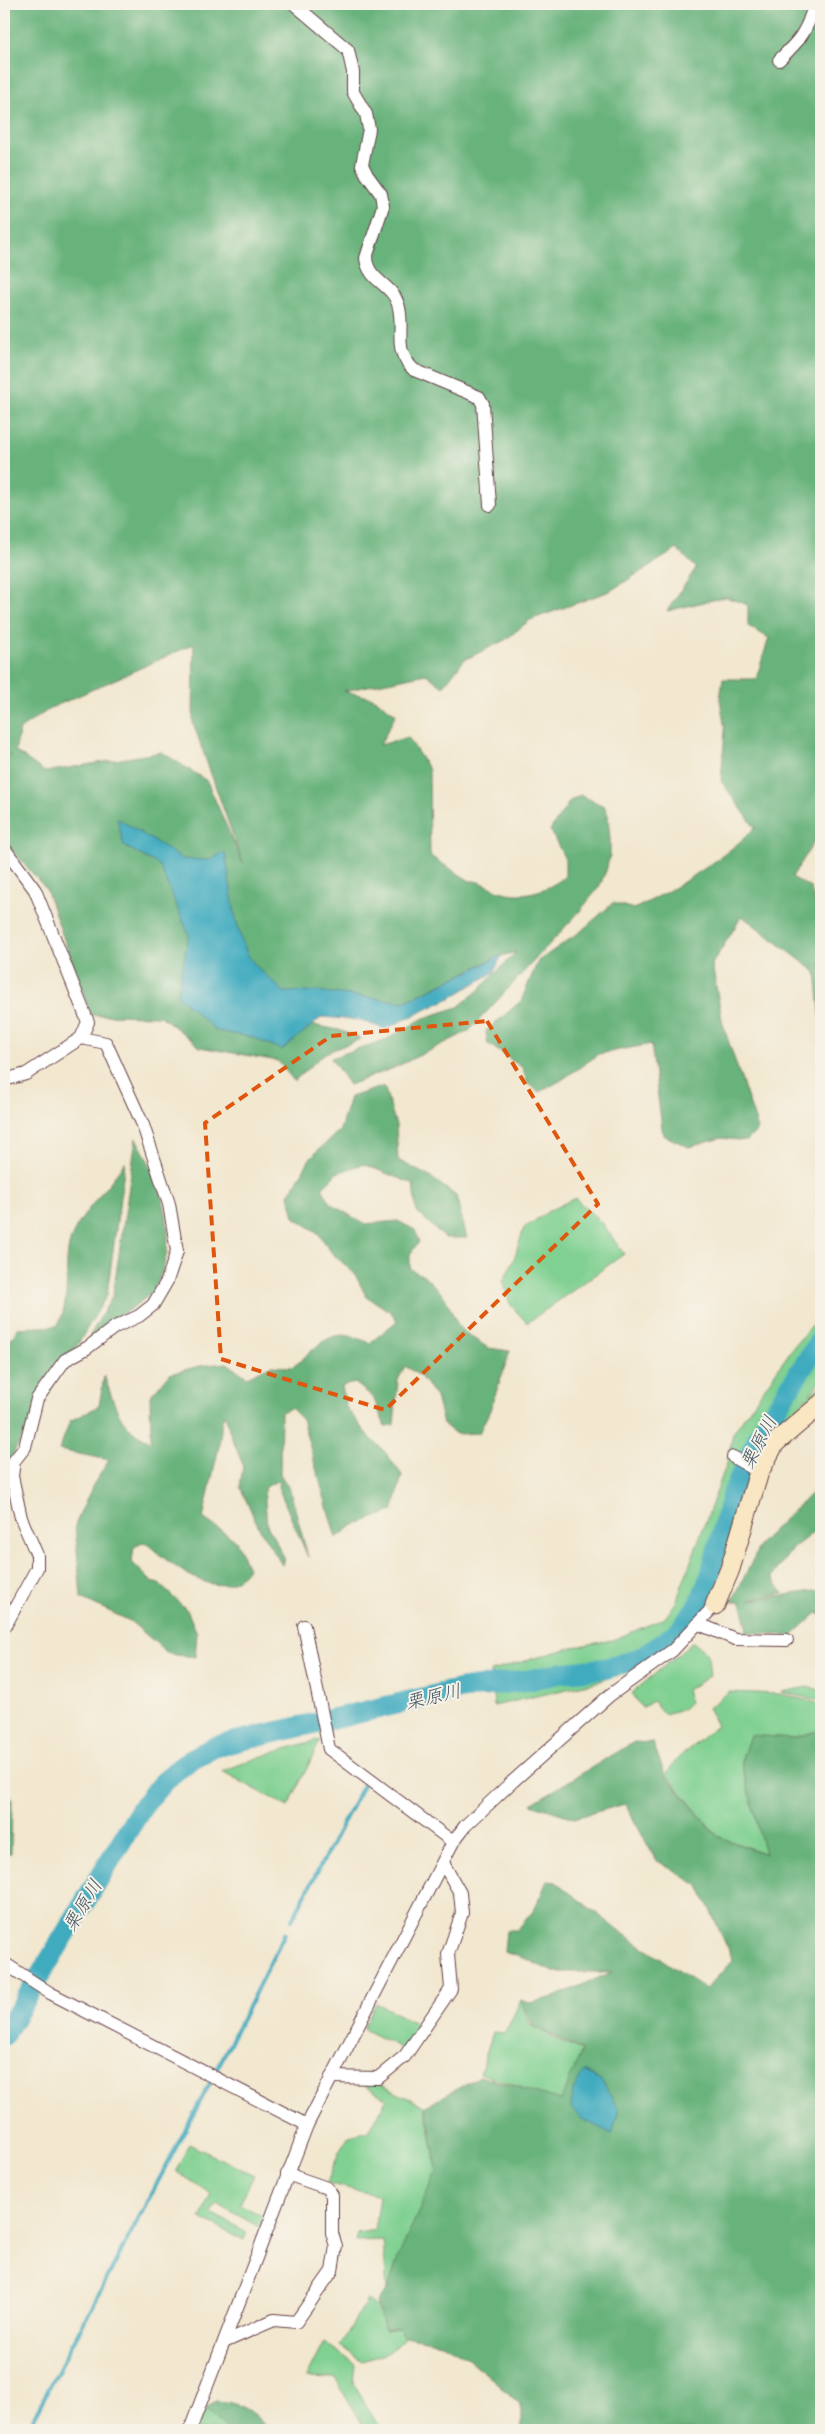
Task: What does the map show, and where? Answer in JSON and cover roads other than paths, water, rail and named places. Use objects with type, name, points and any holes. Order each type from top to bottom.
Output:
[{"type":"street","points":[[294,4],[348,50],[352,58],[353,92],[366,114],[369,129],[362,165],[381,194],[383,206],[366,258],[367,267],[372,276],[392,294],[398,304],[401,351],[405,362],[414,370],[479,397],[483,404],[490,505]]},
{"type":"street","points":[[780,60],[801,38],[809,25],[814,4],[821,11]]},
{"type":"street","points":[[4,848],[35,890],[52,928],[88,1022],[81,1038],[26,1074],[4,1080]]},
{"type":"street","points":[[4,1628],[37,1568],[37,1555],[21,1518],[12,1476],[14,1461],[25,1447],[37,1399],[66,1360],[87,1348],[115,1327],[140,1316],[152,1305],[167,1281],[177,1251],[169,1204],[135,1106],[106,1043],[81,1038]]},
{"type":"street","points":[[190,2430],[307,2125],[453,1842],[472,1820],[610,1695],[673,1650],[715,1605],[730,1570],[755,1469],[775,1443],[821,1404]]},
{"type":"street","points":[[733,1457],[755,1469]]},
{"type":"street","points":[[699,1624],[735,1638],[787,1640]]},
{"type":"street","points":[[304,1626],[321,1714],[330,1749],[453,1842]]},
{"type":"street","points":[[331,2077],[378,2078],[405,2056],[451,1989],[448,1954],[462,1913],[460,1893],[443,1863]]},
{"type":"street","points":[[4,1963],[50,1993],[307,2125]]},
{"type":"street","points":[[224,2342],[274,2320],[296,2322],[332,2271],[336,2246],[332,2233],[332,2195],[327,2188],[287,2174]]},
{"type":"water","points":[[117,818],[183,859],[209,860],[225,852],[235,916],[247,953],[258,968],[284,992],[317,991],[404,1002],[502,955],[494,972],[450,998],[385,1029],[359,1020],[322,1017],[282,1050],[251,1037],[216,1031],[177,995],[189,935],[159,865],[124,846]]},
{"type":"water","points":[[584,2071],[602,2081],[619,2110],[612,2134],[582,2119],[571,2107],[573,2091]]},
{"type":"waterway","name":"栗原川","points":[[4,2035],[141,1809],[174,1772],[194,1758],[217,1746],[461,1689],[529,1680],[561,1673],[608,1668],[636,1660],[658,1647],[681,1629],[700,1602],[711,1574],[732,1495],[760,1433],[821,1339]]},
{"type":"waterway","points":[[292,1920],[363,1785]]},
{"type":"waterway","points":[[216,2071],[285,1933]]},
{"type":"waterway","points":[[27,2430],[210,2083]]}]
